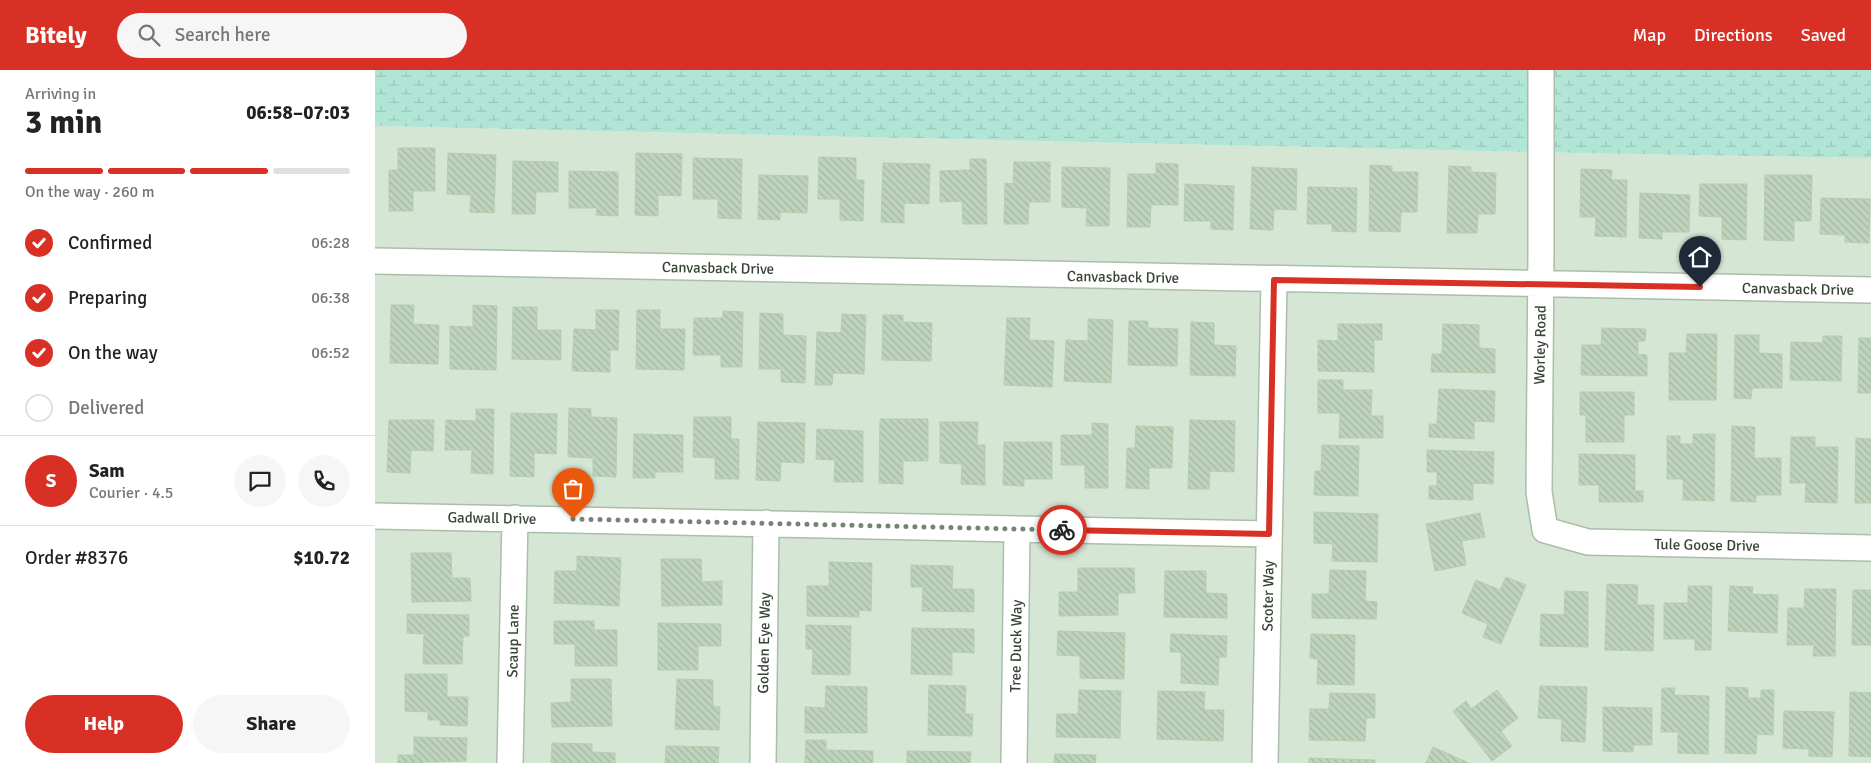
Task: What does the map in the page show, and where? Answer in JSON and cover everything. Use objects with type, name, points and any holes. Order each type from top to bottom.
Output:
[{"type":"street","name":"Worley Road","points":[[1541,70],[1539,492],[1545,530]]},
{"type":"street","name":"Canvasback Drive","points":[[375,262],[1871,290]]},
{"type":"street","name":"Scoter Way","points":[[1265,763],[1274,280]]},
{"type":"street","name":"Gadwall Drive","points":[[375,516],[1269,534]]},
{"type":"street","name":"Scaup Lane","points":[[510,763],[515,518]]},
{"type":"street","name":"Golden Eye Way","points":[[763,763],[766,523]]},
{"type":"street","name":"Tree Duck Way","points":[[1014,763],[1017,530]]},
{"type":"street","name":"Tule Goose Drive","points":[[1545,530],[1588,542],[1871,548]]},
{"type":"shaded area","points":[[375,126],[1871,158],[1871,763],[375,763]]},
{"type":"green space","points":[[375,70],[1871,70],[1871,158],[375,126]]},
{"type":"building","points":[[398,148],[435,148],[435,191],[413,191],[413,211],[389,211],[389,170],[398,170]]},
{"type":"building","points":[[448,153],[496,155],[494,213],[470,212],[471,195],[447,194]]},
{"type":"building","points":[[636,153],[682,154],[681,196],[658,195],[658,216],[635,215]]},
{"type":"building","points":[[819,157],[856,158],[856,180],[864,180],[863,221],[840,220],[840,199],[818,199]]},
{"type":"building","points":[[693,158],[742,159],[741,219],[718,218],[718,199],[693,199]]},
{"type":"building","points":[[970,159],[986,159],[987,224],[963,224],[962,201],[940,202],[940,171],[970,170]]},
{"type":"building","points":[[513,161],[558,162],[558,192],[536,192],[535,214],[512,214]]},
{"type":"building","points":[[1014,162],[1050,162],[1050,202],[1029,202],[1028,224],[1004,224],[1005,183],[1013,184]]},
{"type":"building","points":[[883,163],[930,164],[929,204],[904,203],[904,223],[881,222]]},
{"type":"building","points":[[1156,163],[1178,164],[1178,205],[1151,205],[1150,227],[1127,227],[1128,174],[1156,174]]},
{"type":"building","points":[[1370,165],[1392,166],[1392,172],[1418,172],[1417,212],[1401,212],[1400,232],[1369,231]]},
{"type":"building","points":[[1449,166],[1471,167],[1471,172],[1496,173],[1495,214],[1478,214],[1477,233],[1447,233]]},
{"type":"building","points":[[1062,167],[1110,168],[1109,226],[1086,226],[1087,208],[1062,207]]},
{"type":"building","points":[[1252,167],[1297,169],[1296,210],[1274,209],[1273,230],[1250,229]]},
{"type":"building","points":[[1581,169],[1612,170],[1611,180],[1627,180],[1626,237],[1595,236],[1596,217],[1580,217]]},
{"type":"building","points":[[569,171],[618,172],[618,216],[596,215],[597,208],[569,208]]},
{"type":"building","points":[[759,175],[808,176],[807,213],[780,212],[780,220],[758,219]]},
{"type":"building","points":[[1765,175],[1812,175],[1811,221],[1794,221],[1794,241],[1764,240]]},
{"type":"building","points":[[1185,184],[1234,186],[1233,230],[1211,229],[1211,221],[1184,221]]},
{"type":"building","points":[[1700,184],[1747,184],[1746,240],[1722,239],[1722,217],[1699,216]]},
{"type":"building","points":[[1308,187],[1357,188],[1356,232],[1332,231],[1332,224],[1307,224]]},
{"type":"building","points":[[1640,193],[1690,195],[1689,232],[1662,232],[1662,239],[1639,238]]},
{"type":"building","points":[[1821,198],[1870,199],[1869,243],[1845,242],[1845,235],[1820,234]]},
{"type":"building","points":[[391,305],[414,305],[413,324],[439,325],[438,364],[390,363]]},
{"type":"building","points":[[473,305],[497,306],[496,370],[450,369],[450,326],[473,327]]},
{"type":"building","points":[[513,307],[537,307],[537,330],[561,330],[561,360],[512,359]]},
{"type":"building","points":[[596,310],[619,310],[618,350],[610,350],[610,372],[572,371],[574,329],[596,330]]},
{"type":"building","points":[[637,310],[660,310],[660,329],[685,329],[684,370],[636,369]]},
{"type":"building","points":[[723,311],[743,312],[742,367],[721,367],[721,355],[693,355],[694,318],[723,318]]},
{"type":"building","points":[[760,313],[783,314],[783,335],[806,336],[805,383],[781,382],[781,369],[759,369]]},
{"type":"building","points":[[842,314],[866,315],[864,374],[833,373],[832,385],[815,385],[817,332],[841,333]]},
{"type":"building","points":[[883,315],[903,315],[903,322],[932,323],[931,361],[882,360]]},
{"type":"building","points":[[1007,318],[1030,318],[1029,340],[1054,341],[1052,387],[1004,385]]},
{"type":"building","points":[[1088,319],[1113,320],[1111,383],[1064,381],[1066,340],[1088,341]]},
{"type":"building","points":[[1129,321],[1148,321],[1148,328],[1178,329],[1177,366],[1128,365]]},
{"type":"building","points":[[1191,322],[1214,323],[1214,345],[1236,346],[1235,376],[1190,375]]},
{"type":"building","points":[[1338,324],[1382,324],[1382,340],[1374,340],[1374,372],[1318,371],[1318,340],[1338,341]]},
{"type":"building","points":[[1443,324],[1479,325],[1479,348],[1495,349],[1495,373],[1431,372],[1432,354],[1442,354]]},
{"type":"building","points":[[1602,328],[1646,329],[1645,341],[1638,341],[1638,354],[1647,355],[1647,376],[1581,375],[1582,345],[1601,345]]},
{"type":"building","points":[[1687,334],[1717,334],[1716,400],[1669,400],[1669,353],[1686,353]]},
{"type":"building","points":[[1735,335],[1759,335],[1759,353],[1782,354],[1782,388],[1752,388],[1751,399],[1734,398]]},
{"type":"building","points":[[1823,336],[1842,336],[1841,381],[1790,380],[1791,342],[1823,343]]},
{"type":"building","points":[[1859,338],[1871,338],[1871,393],[1858,393]]},
{"type":"building","points":[[1318,380],[1343,380],[1343,390],[1372,390],[1371,416],[1383,416],[1383,438],[1339,438],[1340,413],[1318,413]]},
{"type":"building","points":[[1439,389],[1495,391],[1494,422],[1474,421],[1474,439],[1429,437],[1429,424],[1437,424]]},
{"type":"building","points":[[1580,392],[1634,392],[1634,415],[1624,415],[1624,442],[1586,442],[1586,415],[1580,415]]},
{"type":"building","points":[[569,408],[591,409],[591,417],[617,418],[616,477],[593,476],[593,458],[568,457]]},
{"type":"building","points":[[476,409],[494,409],[493,474],[471,473],[472,450],[445,450],[446,420],[476,421]]},
{"type":"building","points":[[511,413],[557,414],[556,454],[534,453],[534,477],[510,476]]},
{"type":"building","points":[[694,417],[731,417],[731,439],[739,439],[739,479],[715,479],[715,458],[693,457]]},
{"type":"building","points":[[880,419],[928,419],[928,461],[903,461],[903,484],[879,483]]},
{"type":"building","points":[[389,420],[434,420],[433,451],[411,450],[410,473],[387,472]]},
{"type":"building","points":[[1190,420],[1235,421],[1234,472],[1210,471],[1209,489],[1188,489]]},
{"type":"building","points":[[758,422],[805,423],[804,463],[781,462],[780,481],[756,480]]},
{"type":"building","points":[[940,422],[978,422],[977,445],[985,445],[985,485],[961,484],[962,464],[940,463]]},
{"type":"building","points":[[1092,423],[1108,424],[1108,488],[1085,488],[1085,465],[1061,465],[1061,435],[1092,435]]},
{"type":"building","points":[[1136,426],[1173,427],[1172,468],[1149,468],[1149,489],[1126,488],[1127,448],[1135,448]]},
{"type":"building","points":[[1732,426],[1755,427],[1754,458],[1781,458],[1781,495],[1756,495],[1756,502],[1731,501]]},
{"type":"building","points":[[817,429],[863,431],[863,482],[834,482],[835,460],[816,459]]},
{"type":"building","points":[[634,434],[683,435],[683,472],[655,472],[655,478],[633,478]]},
{"type":"building","points":[[1693,434],[1715,434],[1714,501],[1683,500],[1683,479],[1667,479],[1667,436],[1680,436],[1680,444],[1693,444]]},
{"type":"building","points":[[1791,437],[1815,437],[1815,447],[1838,447],[1837,503],[1805,502],[1806,483],[1790,483]]},
{"type":"building","points":[[1856,438],[1871,439],[1871,503],[1855,503]]},
{"type":"building","points":[[1004,442],[1052,442],[1052,479],[1024,479],[1024,486],[1003,485]]},
{"type":"building","points":[[1322,445],[1359,446],[1358,496],[1314,495],[1315,471],[1321,471]]},
{"type":"building","points":[[1427,450],[1494,452],[1493,484],[1473,483],[1473,500],[1429,499],[1429,486],[1437,486],[1437,472],[1427,472]]},
{"type":"building","points":[[1579,454],[1635,455],[1635,491],[1643,491],[1643,502],[1599,502],[1599,485],[1579,485]]},
{"type":"building","points":[[1314,512],[1378,514],[1377,562],[1332,561],[1333,544],[1314,543]]},
{"type":"building","points":[[1480,513],[1485,537],[1462,541],[1466,565],[1435,571],[1426,524]]},
{"type":"building","points":[[411,553],[451,553],[452,578],[470,578],[471,601],[412,602]]},
{"type":"building","points":[[577,556],[621,558],[619,606],[554,603],[555,571],[577,571]]},
{"type":"building","points":[[661,559],[701,559],[702,582],[722,581],[722,605],[662,606]]},
{"type":"building","points":[[829,562],[872,563],[871,611],[859,610],[859,617],[807,616],[807,586],[829,586]]},
{"type":"building","points":[[911,565],[953,566],[952,589],[974,589],[974,612],[922,611],[923,587],[911,587]]},
{"type":"building","points":[[1078,568],[1134,568],[1135,593],[1118,593],[1118,615],[1059,616],[1059,592],[1078,592]]},
{"type":"building","points":[[1330,570],[1366,571],[1365,601],[1377,602],[1376,619],[1312,618],[1312,594],[1329,594]]},
{"type":"building","points":[[1165,571],[1206,571],[1206,593],[1227,594],[1227,618],[1164,617]]},
{"type":"building","points":[[1506,577],[1526,585],[1501,644],[1483,637],[1488,624],[1462,613],[1476,580],[1500,590]]},
{"type":"building","points":[[1607,584],[1638,585],[1637,605],[1654,605],[1653,651],[1605,650]]},
{"type":"building","points":[[1688,586],[1712,586],[1711,650],[1695,650],[1695,639],[1664,639],[1664,603],[1688,603]]},
{"type":"building","points":[[1730,586],[1753,587],[1752,594],[1778,595],[1777,633],[1728,631]]},
{"type":"building","points":[[1805,589],[1836,589],[1835,656],[1813,656],[1814,645],[1787,645],[1788,608],[1804,608]]},
{"type":"building","points":[[1853,590],[1871,590],[1871,645],[1852,645]]},
{"type":"building","points":[[1565,591],[1588,592],[1588,647],[1540,646],[1541,614],[1564,615]]},
{"type":"building","points":[[407,614],[469,615],[469,636],[463,636],[462,664],[423,664],[424,634],[407,633]]},
{"type":"building","points":[[554,621],[594,621],[594,630],[617,630],[617,666],[575,666],[575,644],[554,644]]},
{"type":"building","points":[[658,623],[721,624],[721,646],[698,646],[698,670],[658,670]]},
{"type":"building","points":[[806,625],[851,626],[850,675],[812,674],[813,649],[806,649]]},
{"type":"building","points":[[912,628],[974,629],[974,653],[952,652],[952,675],[911,674]]},
{"type":"building","points":[[1058,631],[1125,633],[1124,679],[1080,678],[1080,656],[1057,655]]},
{"type":"building","points":[[1171,634],[1227,636],[1226,657],[1219,657],[1218,685],[1181,683],[1181,652],[1170,652]]},
{"type":"building","points":[[1311,634],[1355,635],[1354,685],[1317,684],[1318,659],[1310,658]]},
{"type":"building","points":[[405,674],[447,674],[447,697],[468,697],[467,726],[440,725],[440,720],[428,720],[428,712],[405,711]]},
{"type":"building","points":[[571,679],[611,679],[612,726],[552,727],[551,703],[571,702]]},
{"type":"building","points":[[677,679],[713,680],[713,706],[720,707],[719,730],[675,729]]},
{"type":"building","points":[[929,685],[966,686],[965,714],[973,714],[972,736],[928,735]]},
{"type":"building","points":[[826,686],[867,687],[867,733],[805,733],[805,707],[825,708]]},
{"type":"building","points":[[1540,686],[1587,687],[1585,742],[1561,741],[1562,719],[1538,718]]},
{"type":"building","points":[[1726,687],[1748,688],[1748,698],[1761,698],[1761,690],[1774,690],[1773,735],[1757,734],[1756,754],[1725,753]]},
{"type":"building","points":[[1662,688],[1675,688],[1674,695],[1709,696],[1708,754],[1678,753],[1678,732],[1661,732]]},
{"type":"building","points":[[1079,690],[1121,691],[1120,738],[1056,737],[1057,714],[1078,714]]},
{"type":"building","points":[[1497,690],[1518,718],[1501,731],[1512,746],[1492,761],[1453,711],[1466,701],[1471,709]]},
{"type":"building","points":[[1158,691],[1205,692],[1204,710],[1224,710],[1223,741],[1157,739]]},
{"type":"building","points":[[1850,692],[1871,693],[1871,757],[1849,756]]},
{"type":"building","points":[[1330,693],[1375,694],[1375,718],[1366,718],[1365,741],[1309,740],[1310,709],[1329,709]]},
{"type":"building","points":[[1603,707],[1652,708],[1652,745],[1633,745],[1633,752],[1603,751]]},
{"type":"building","points":[[1784,711],[1834,712],[1832,757],[1809,756],[1809,749],[1783,748]]},
{"type":"building","points":[[414,737],[467,738],[466,761],[398,763],[398,755],[414,755]]},
{"type":"building","points":[[806,740],[826,740],[826,750],[873,751],[873,763],[805,763]]},
{"type":"building","points":[[552,743],[592,744],[592,752],[615,753],[615,763],[551,763]]},
{"type":"building","points":[[666,746],[719,747],[718,763],[665,763]]},
{"type":"building","points":[[1433,747],[1469,763],[1426,763]]},
{"type":"building","points":[[907,751],[971,752],[970,763],[907,763]]},
{"type":"building","points":[[1055,754],[1096,755],[1095,763],[1054,763]]},
{"type":"building","points":[[1309,758],[1375,760],[1375,763],[1309,763]]},
{"type":"way so far","points":[[573,519],[1062,530]]},
{"type":"route","points":[[1062,530],[1269,534],[1274,280],[1700,287]]}]
